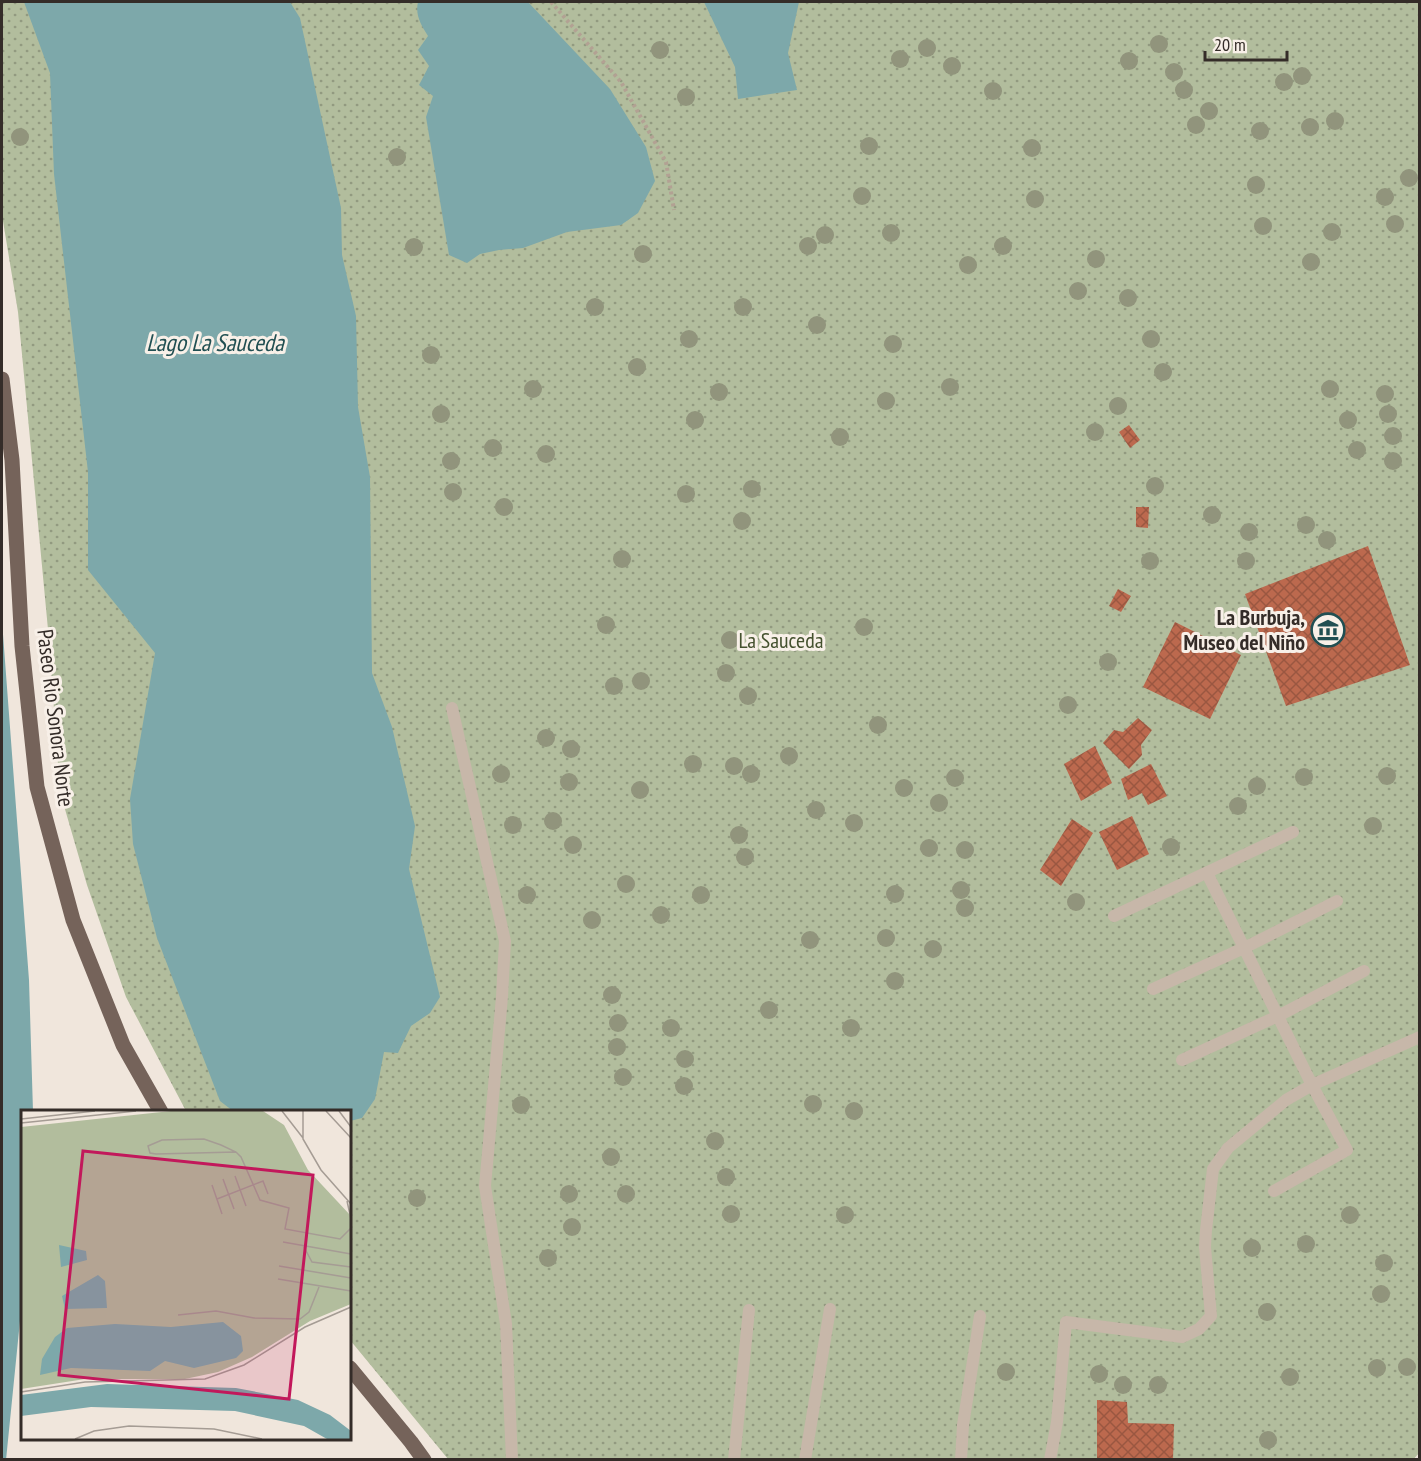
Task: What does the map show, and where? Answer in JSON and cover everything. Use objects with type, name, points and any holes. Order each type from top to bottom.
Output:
[{"type":"main road","name":"Paseo Rio Sonora Norte","points":[[2,379],[12,460],[22,646],[37,787],[73,920],[123,1045],[160,1110]]},
{"type":"main road","points":[[351,1369],[424,1460]]},
{"type":"lane","points":[[452,708],[505,941],[485,1186],[506,1324],[512,1460]]},
{"type":"lane","points":[[1114,915],[1293,832]]},
{"type":"lane","points":[[1207,873],[1312,1085],[1347,1150],[1274,1191]]},
{"type":"lane","points":[[1153,989],[1244,948],[1337,901]]},
{"type":"lane","points":[[1182,1060],[1278,1016],[1364,971]]},
{"type":"lane","points":[[1050,1460],[1057,1422],[1066,1322],[1182,1337],[1199,1329],[1211,1316],[1205,1247],[1214,1169],[1228,1148],[1286,1100],[1312,1085],[1419,1037]]},
{"type":"lane","points":[[805,1460],[830,1309]]},
{"type":"lane","points":[[734,1460],[748,1310]]},
{"type":"lane","points":[[950,1460],[961,1455],[963,1425],[980,1317]]},
{"type":"path","points":[[551,2],[621,82],[666,162],[674,210]]},
{"type":"green space","name":"La Sauceda","points":[[2,2],[1419,2],[1419,1453],[1413,1460],[448,1459],[351,1341],[351,1110],[185,1110],[126,997],[87,885],[60,792],[49,640],[18,312],[2,215]]},
{"type":"water","name":"Lago La Sauceda","points":[[24,2],[290,2],[300,18],[341,208],[342,255],[356,316],[358,407],[370,477],[372,673],[392,727],[415,826],[409,869],[440,997],[430,1013],[411,1026],[398,1053],[384,1052],[375,1099],[362,1118],[351,1121],[351,1110],[232,1110],[220,1101],[157,938],[133,844],[130,799],[155,653],[88,570],[88,472],[54,174],[50,73]]},
{"type":"water","points":[[418,2],[528,2],[610,89],[646,147],[655,181],[638,213],[621,225],[567,232],[523,248],[480,254],[467,263],[449,255],[426,117],[433,96],[419,85],[429,66],[418,50],[428,36],[418,16]]},
{"type":"water","points":[[704,2],[799,2],[788,53],[797,90],[738,99],[735,67]]},
{"type":"water","points":[[2,621],[29,980],[33,1110],[21,1110],[21,1311],[6,1460],[2,1459]]},
{"type":"building","points":[[1129,425],[1140,440],[1130,448],[1119,432]]},
{"type":"building","points":[[1136,507],[1149,507],[1148,528],[1136,527]]},
{"type":"building","name":"La Burbuja, Museo del Niño","points":[[1368,546],[1410,665],[1286,706],[1245,594]]},
{"type":"building","points":[[1118,589],[1131,596],[1121,612],[1109,606]]},
{"type":"building","points":[[1175,622],[1241,655],[1210,719],[1143,687]]},
{"type":"building","points":[[1138,718],[1152,730],[1141,745],[1142,755],[1129,769],[1103,743],[1114,730],[1123,732]]},
{"type":"building","points":[[1095,746],[1112,783],[1081,801],[1064,764]]},
{"type":"building","points":[[1151,764],[1167,796],[1148,805],[1142,793],[1128,800],[1121,779]]},
{"type":"building","points":[[1132,816],[1149,854],[1117,870],[1099,832]]},
{"type":"building","points":[[1072,819],[1093,833],[1061,886],[1040,870]]},
{"type":"building","points":[[1097,1400],[1127,1402],[1128,1423],[1174,1424],[1173,1460],[1097,1460]]},
{"type":"place","name":"La Burbuja, Museo del Niño","points":[[1328,630]]}]
